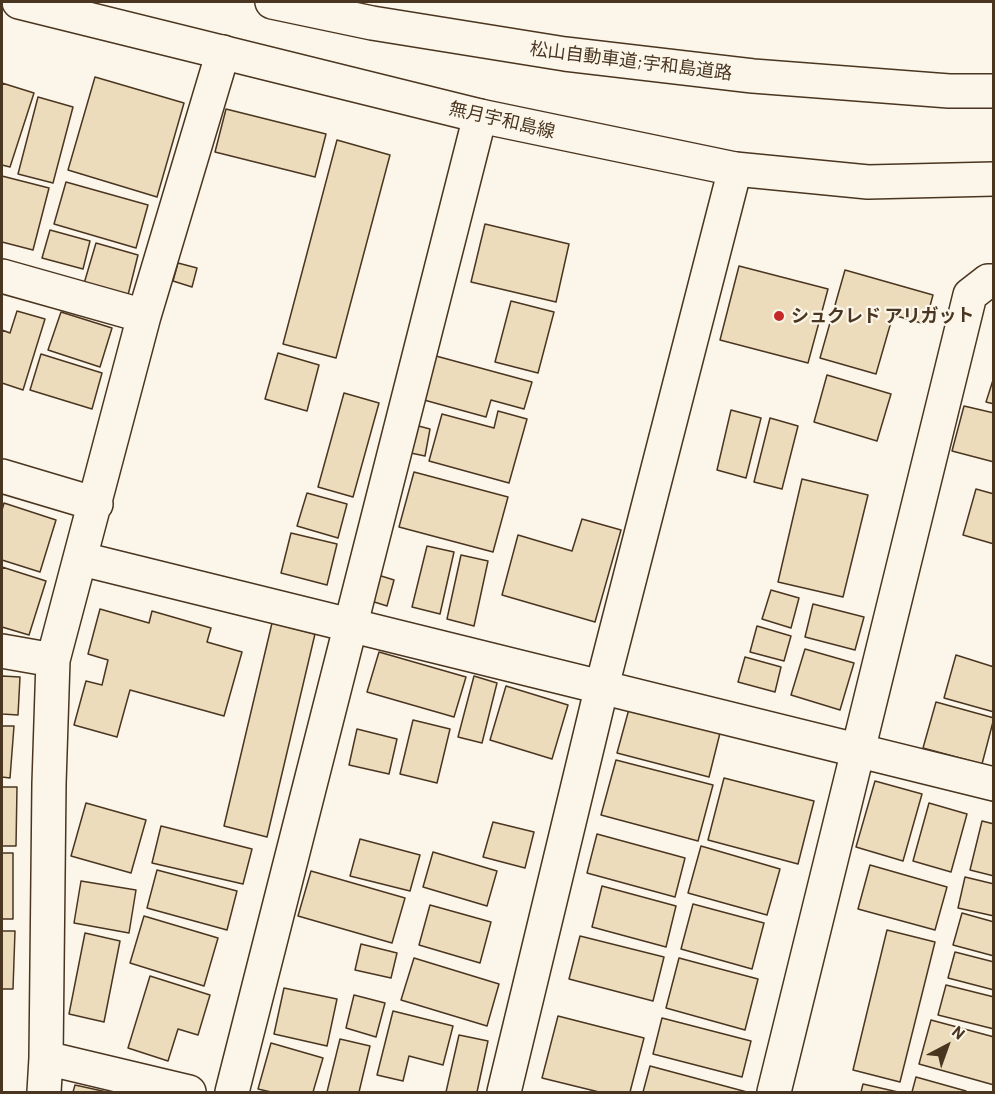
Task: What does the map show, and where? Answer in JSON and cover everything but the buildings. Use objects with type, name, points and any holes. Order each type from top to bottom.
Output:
[{"type":"main road","name":"無月宇和島線","points":[[19,2],[480,116],[735,169],[868,182],[993,179]]},
{"type":"main road","name":"松山自動車道;宇和島道路","points":[[272,2],[372,23],[565,54],[753,76],[949,91],[993,91]]},
{"type":"main road","points":[[45,1092],[53,660],[82,559],[144,316],[223,52]]},
{"type":"main road","points":[[232,1092],[480,116]]},
{"type":"main road","points":[[504,1092],[601,690],[735,169]]},
{"type":"main road","points":[[2,276],[144,316]]},
{"type":"main road","points":[[774,1092],[860,751],[970,295],[988,281],[993,281]]},
{"type":"main road","points":[[2,477],[96,504]]},
{"type":"main road","points":[[82,559],[601,690],[993,784]]},
{"type":"main road","points":[[2,651],[53,660]]},
{"type":"main road","points":[[45,1058],[189,1092]]},
{"type":"place","name":"シュクレド アリガット","points":[[779,316]]}]
